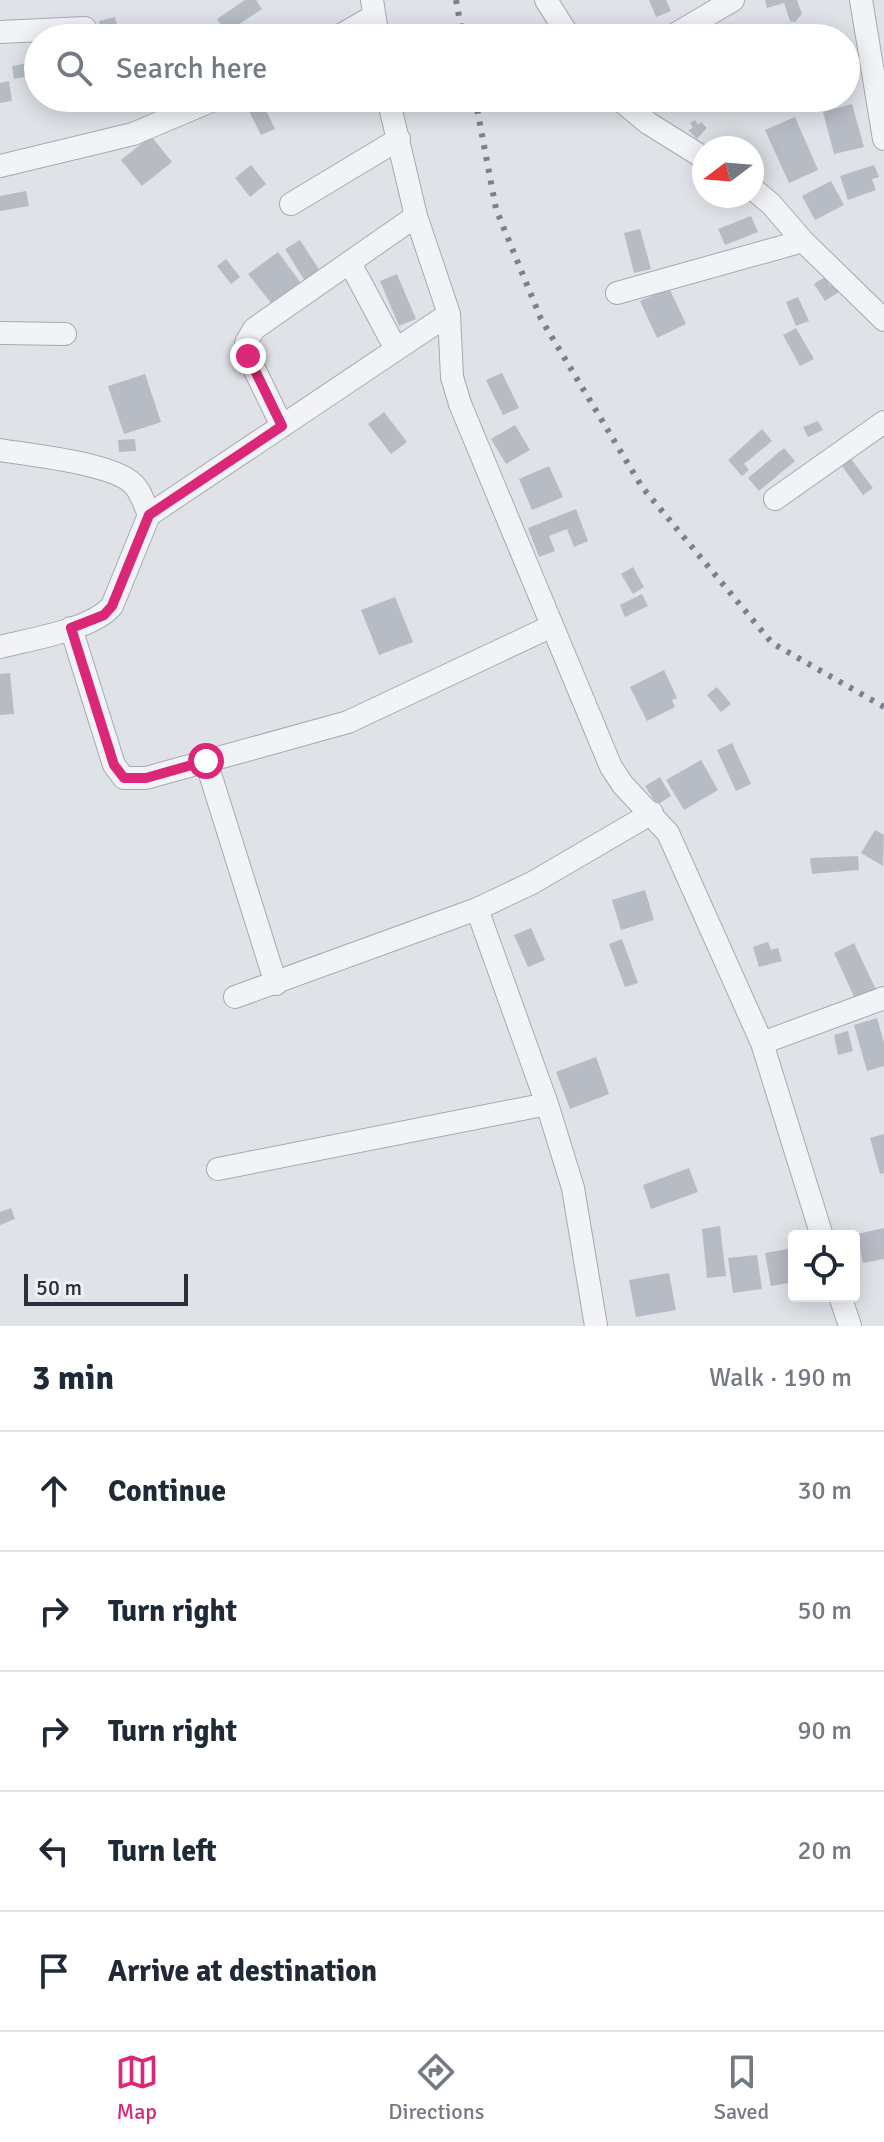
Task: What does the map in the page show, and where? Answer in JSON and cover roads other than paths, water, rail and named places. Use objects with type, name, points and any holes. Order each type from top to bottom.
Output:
[{"type":"street","points":[[546,0],[561,24]]},
{"type":"street","points":[[693,24],[733,0]]},
{"type":"street","points":[[861,0],[884,139]]},
{"type":"street","points":[[0,32],[24,31]]},
{"type":"street","points":[[0,166],[133,134],[185,112]]},
{"type":"street","points":[[392,112],[416,216],[449,314],[452,377],[460,404],[611,767],[623,785],[668,833],[762,1043],[820,1230]]},
{"type":"street","points":[[635,112],[692,150]]},
{"type":"street","points":[[291,204],[399,139]]},
{"type":"street","points":[[764,198],[884,320]]},
{"type":"street","points":[[282,426],[248,356],[246,343],[254,329],[416,216]]},
{"type":"street","points":[[617,293],[803,241]]},
{"type":"street","points":[[350,263],[396,349]]},
{"type":"street","points":[[0,647],[71,628],[104,615],[112,606],[149,515],[449,314]]},
{"type":"street","points":[[0,333],[65,334]]},
{"type":"street","points":[[775,499],[884,422]]},
{"type":"street","points":[[0,450],[97,467],[129,480],[140,492],[149,515]]},
{"type":"street","points":[[71,628],[114,765],[124,778],[146,778],[348,722],[552,626]]},
{"type":"street","points":[[206,761],[276,984]]},
{"type":"street","points":[[235,997],[477,909],[532,883],[652,813]]},
{"type":"street","points":[[477,909],[547,1104],[573,1188],[596,1326]]},
{"type":"street","points":[[762,1043],[884,998]]},
{"type":"street","points":[[218,1169],[547,1104]]},
{"type":"street","points":[[842,1302],[850,1326]]},
{"type":"railway","points":[[456,0],[460,24]]},
{"type":"railway","points":[[478,112],[496,209],[541,319],[642,487],[772,643],[884,707]]}]
